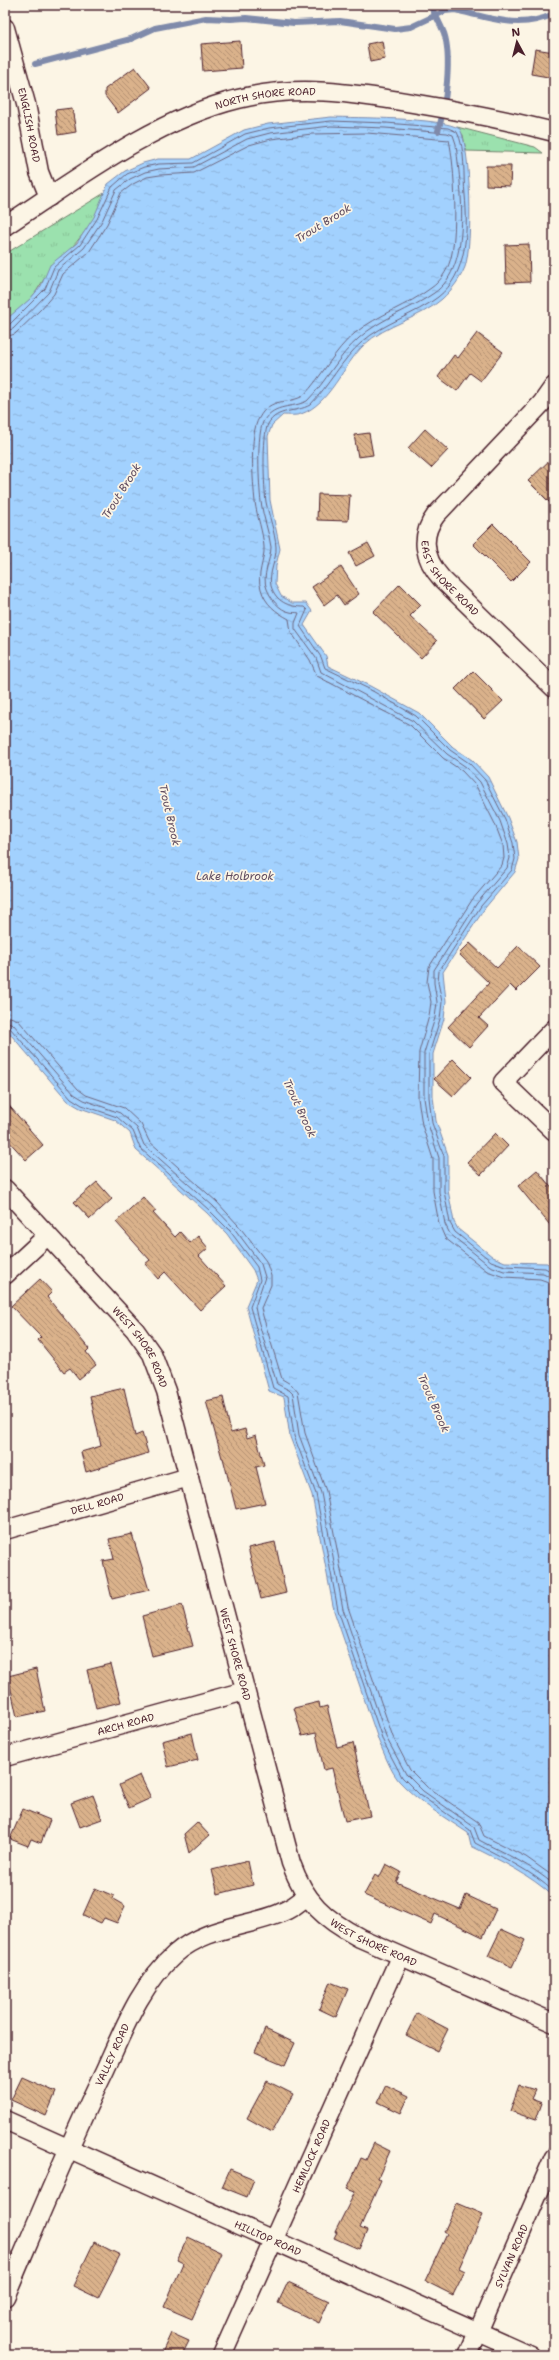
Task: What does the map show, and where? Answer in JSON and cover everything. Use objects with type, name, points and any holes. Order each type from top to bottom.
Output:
[{"type":"street","name":"ENGLISH ROAD","points":[[5,28],[26,104],[39,172],[49,197]]},
{"type":"street","name":"NORTH SHORE ROAD","points":[[5,226],[117,153],[152,134],[236,99],[266,93],[296,90],[379,97],[456,110],[554,132]]},
{"type":"street","name":"EAST SHORE ROAD","points":[[554,386],[542,403],[436,515],[426,530],[425,545],[429,560],[442,579],[554,688]]},
{"type":"street","points":[[554,1029],[503,1082],[554,1131]]},
{"type":"street","name":"WEST SHORE ROAD","points":[[5,1189],[135,1330],[152,1354],[162,1378],[291,1863],[306,1896],[322,1913],[346,1931],[400,1957],[554,2023]]},
{"type":"street","points":[[5,1275],[47,1236]]},
{"type":"street","name":"DELL ROAD","points":[[5,1530],[189,1477]]},
{"type":"street","name":"ARCH ROAD","points":[[5,1757],[245,1691]]},
{"type":"street","name":"VALLEY ROAD","points":[[5,2297],[68,2148],[136,2003],[153,1977],[167,1961],[185,1946],[202,1935],[285,1912],[306,1896]]},
{"type":"street","name":"HEMLOCK ROAD","points":[[222,2355],[400,1957]]},
{"type":"street","name":"HILLTOP ROAD","points":[[5,2120],[530,2355]]},
{"type":"street","name":"SYLVAN ROAD","points":[[468,2355],[554,2157]]},
{"type":"green space","points":[[457,127],[535,147],[543,153],[466,151],[463,135]]},
{"type":"green space","points":[[106,192],[96,215],[89,226],[47,275],[29,301],[10,318],[5,326],[5,254]]},
{"type":"water","name":"Lake Holbrook","points":[[331,117],[418,120],[450,125],[460,129],[467,156],[470,197],[469,238],[468,255],[461,276],[449,292],[433,306],[424,312],[382,332],[364,345],[356,353],[336,383],[320,402],[311,409],[299,415],[283,415],[272,425],[268,436],[270,500],[280,549],[276,565],[275,584],[281,596],[292,603],[306,603],[312,611],[304,625],[326,656],[328,666],[370,686],[419,713],[453,747],[472,760],[488,777],[508,818],[517,842],[519,859],[515,872],[485,908],[443,972],[446,1001],[444,1019],[433,1054],[433,1096],[436,1121],[448,1155],[448,1190],[454,1222],[458,1229],[493,1257],[505,1262],[547,1263],[554,1270],[554,1897],[535,1881],[471,1846],[468,1833],[432,1809],[406,1789],[393,1772],[388,1762],[379,1742],[334,1611],[312,1495],[290,1437],[284,1397],[269,1391],[246,1306],[257,1280],[253,1270],[227,1234],[207,1213],[136,1150],[130,1133],[115,1120],[80,1108],[68,1101],[5,1028],[5,326],[9,317],[30,299],[41,286],[50,265],[77,243],[94,217],[108,184],[125,171],[143,163],[158,159],[191,159],[244,130],[268,124]]},
{"type":"building","points":[[240,41],[242,68],[203,71],[201,44]]},
{"type":"building","points":[[382,41],[385,59],[370,62],[367,44]]},
{"type":"building","points":[[535,49],[554,52],[554,78],[531,74]]},
{"type":"building","points":[[135,67],[151,88],[118,113],[105,96],[105,89]]},
{"type":"building","points":[[72,108],[76,132],[58,135],[55,110]]},
{"type":"building","points":[[486,166],[511,166],[510,186],[486,185]]},
{"type":"building","points":[[529,244],[530,282],[506,283],[505,245]]},
{"type":"building","points":[[477,333],[503,352],[481,381],[470,373],[457,391],[438,377],[454,355],[458,358]]},
{"type":"building","points":[[425,429],[448,450],[431,468],[408,448]]},
{"type":"building","points":[[369,433],[373,455],[358,457],[354,435]]},
{"type":"building","points":[[554,456],[554,507],[528,481]]},
{"type":"building","points":[[318,494],[350,495],[348,521],[317,520]]},
{"type":"building","points":[[493,524],[531,562],[511,582],[473,544]]},
{"type":"building","points":[[368,543],[375,556],[356,566],[349,553]]},
{"type":"building","points":[[341,567],[359,594],[344,605],[337,595],[324,605],[312,587]]},
{"type":"building","points":[[400,584],[421,605],[410,616],[437,641],[421,658],[373,612]]},
{"type":"building","points":[[473,671],[503,701],[484,719],[455,689]]},
{"type":"building","points":[[470,943],[497,968],[518,946],[540,967],[516,991],[510,985],[479,1018],[488,1026],[469,1047],[448,1027],[489,983],[459,954]]},
{"type":"building","points":[[453,1059],[471,1077],[453,1096],[434,1079]]},
{"type":"building","points":[[5,1101],[43,1145],[26,1160],[5,1137]]},
{"type":"building","points":[[495,1133],[508,1146],[481,1175],[467,1162]]},
{"type":"building","points":[[537,1170],[554,1191],[554,1230],[518,1186]]},
{"type":"building","points":[[97,1182],[112,1199],[90,1219],[74,1202]]},
{"type":"building","points":[[143,1197],[156,1211],[153,1213],[175,1237],[180,1232],[190,1243],[198,1236],[208,1248],[199,1256],[226,1286],[200,1310],[165,1272],[158,1279],[145,1264],[150,1260],[116,1222]]},
{"type":"building","points":[[40,1279],[52,1292],[47,1297],[89,1349],[86,1352],[96,1365],[79,1379],[70,1368],[64,1372],[38,1340],[41,1337],[11,1306]]},
{"type":"building","points":[[124,1388],[135,1436],[142,1433],[148,1453],[86,1472],[81,1452],[101,1446],[90,1396]]},
{"type":"building","points":[[223,1397],[231,1433],[245,1429],[247,1438],[256,1435],[264,1465],[256,1467],[265,1503],[236,1509],[206,1401]]},
{"type":"building","points":[[132,1534],[149,1590],[112,1599],[103,1561],[114,1559],[109,1539]]},
{"type":"building","points":[[275,1542],[286,1593],[261,1599],[248,1548]]},
{"type":"building","points":[[182,1605],[193,1646],[152,1656],[142,1616]]},
{"type":"building","points":[[111,1664],[121,1702],[96,1708],[87,1670]]},
{"type":"building","points":[[36,1669],[45,1711],[17,1717],[8,1676]]},
{"type":"building","points":[[319,1702],[320,1708],[327,1706],[337,1747],[353,1743],[370,1816],[345,1821],[332,1768],[324,1770],[316,1733],[302,1736],[294,1708]]},
{"type":"building","points":[[192,1733],[198,1760],[168,1767],[162,1741]]},
{"type":"building","points":[[140,1775],[151,1798],[129,1808],[119,1785]]},
{"type":"building","points":[[93,1795],[102,1819],[80,1827],[71,1803]]},
{"type":"building","points":[[23,1809],[50,1820],[41,1843],[31,1839],[28,1846],[10,1839]]},
{"type":"building","points":[[197,1822],[209,1835],[189,1853],[184,1834]]},
{"type":"building","points":[[248,1861],[253,1885],[218,1894],[212,1870]]},
{"type":"building","points":[[386,1864],[401,1872],[396,1882],[460,1909],[466,1895],[496,1909],[483,1937],[435,1914],[431,1924],[364,1895],[375,1875],[379,1878]]},
{"type":"building","points":[[95,1888],[114,1896],[113,1899],[125,1906],[117,1923],[104,1918],[101,1923],[83,1915]]},
{"type":"building","points":[[501,1929],[525,1940],[512,1967],[488,1956]]},
{"type":"building","points":[[330,1982],[348,1989],[336,2017],[319,2009]]},
{"type":"building","points":[[417,2013],[448,2029],[437,2051],[406,2035]]},
{"type":"building","points":[[265,2029],[295,2043],[285,2065],[255,2052]]},
{"type":"building","points":[[22,2077],[56,2092],[46,2116],[11,2100]]},
{"type":"building","points":[[267,2081],[293,2094],[272,2132],[247,2118]]},
{"type":"building","points":[[386,2085],[409,2096],[401,2113],[378,2102]]},
{"type":"building","points":[[519,2085],[535,2090],[531,2099],[542,2103],[536,2120],[510,2111]]},
{"type":"building","points":[[374,2143],[390,2151],[378,2178],[381,2180],[360,2228],[367,2231],[359,2249],[334,2238],[337,2232],[335,2232],[355,2192],[347,2189],[361,2158],[366,2160]]},
{"type":"building","points":[[230,2169],[254,2179],[247,2197],[222,2187]]},
{"type":"building","points":[[457,2203],[483,2214],[459,2268],[465,2271],[453,2295],[425,2281],[447,2234],[444,2232]]},
{"type":"building","points":[[188,2237],[222,2253],[192,2319],[164,2307],[183,2263],[177,2260]]},
{"type":"building","points":[[94,2242],[120,2255],[98,2298],[73,2286]]},
{"type":"building","points":[[288,2282],[329,2301],[319,2323],[278,2303]]},
{"type":"building","points":[[171,2333],[189,2341],[182,2355],[161,2355]]},
{"type":"waterway","points":[[430,5],[444,33],[448,55],[446,95],[438,131]]},
{"type":"waterway","points":[[35,64],[131,39],[155,28],[206,18],[246,18],[294,23],[340,21],[395,29],[411,27],[445,11],[455,10],[493,19],[517,22],[541,19],[554,14]]},
{"type":"water label","name":"Trout Brook","points":[[323,223]]},
{"type":"water label","name":"Trout Brook","points":[[121,491]]},
{"type":"water label","name":"Trout Brook","points":[[170,815]]},
{"type":"water label","name":"Trout Brook","points":[[300,1108]]},
{"type":"water label","name":"Trout Brook","points":[[434,1403]]}]
